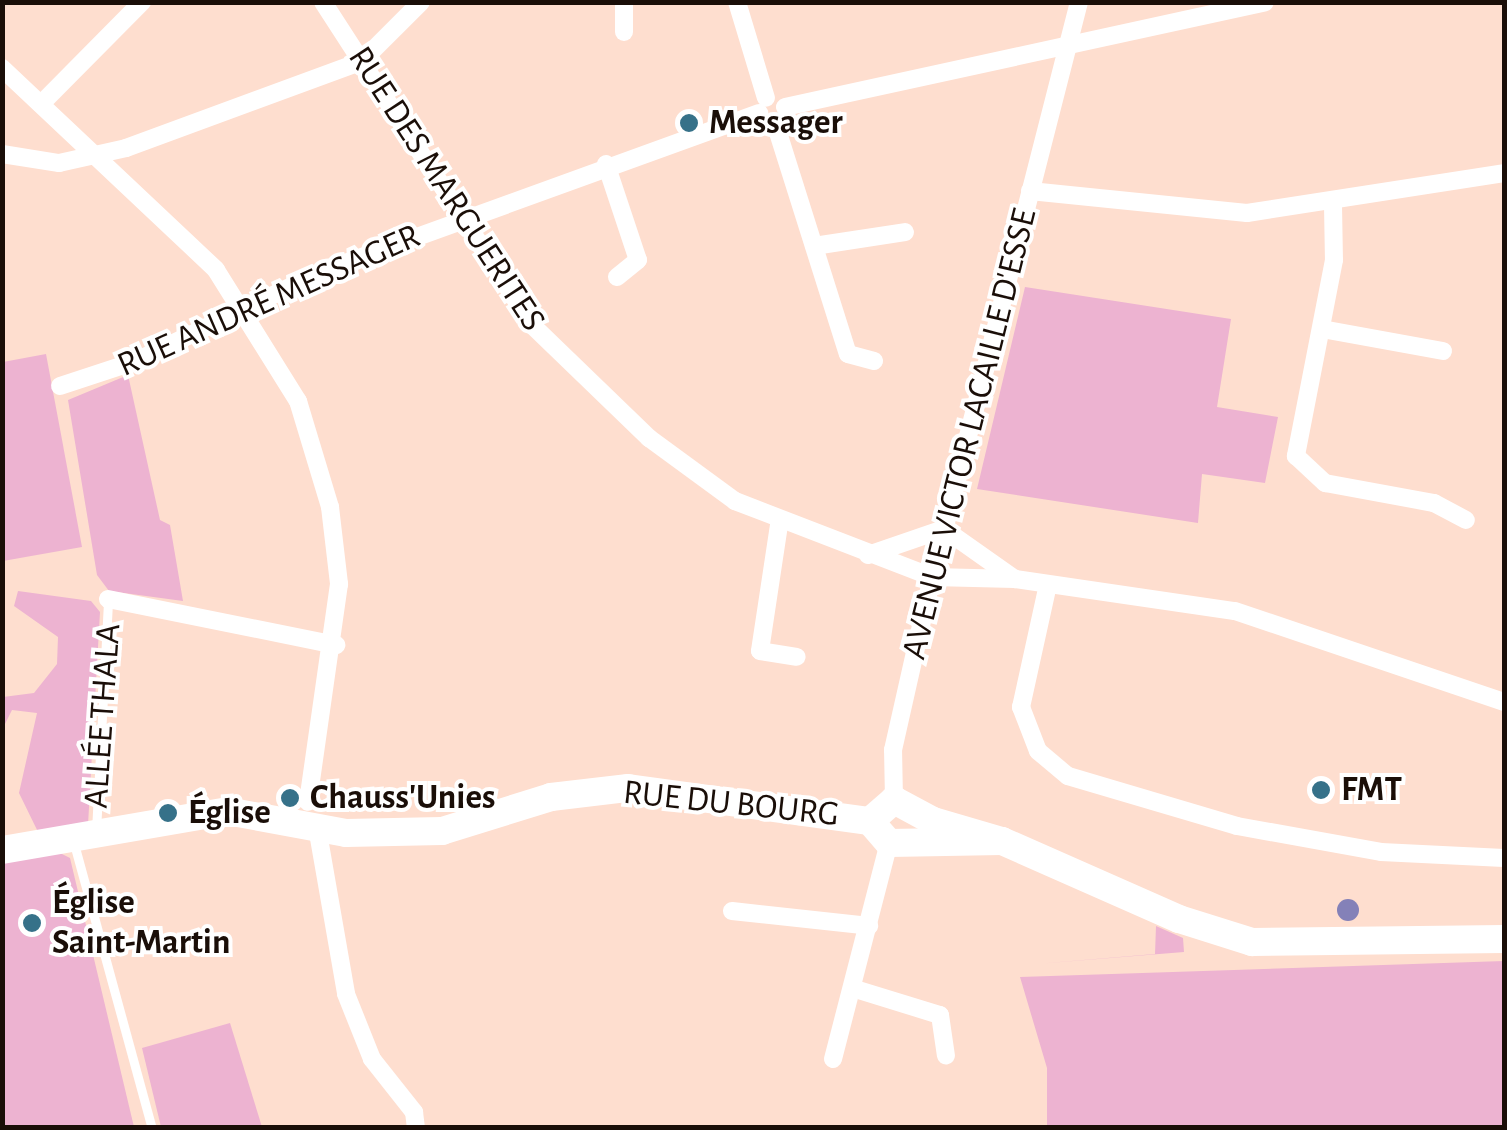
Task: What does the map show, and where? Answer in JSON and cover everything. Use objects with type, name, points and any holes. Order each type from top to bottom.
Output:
[{"type":"street","name":"RUE DES MARGUERITES","points":[[323,2],[461,218],[558,355],[710,485],[779,525],[932,577],[1015,579]]},
{"type":"street","points":[[2,154],[41,164],[126,148],[362,62],[421,2]]},
{"type":"street","points":[[624,2],[624,32]]},
{"type":"street","points":[[737,2],[848,354],[874,361]]},
{"type":"street","name":"AVENUE VICTOR LACAILLE D'ESSE","points":[[902,805],[893,750],[932,577],[1062,70],[1060,50],[1079,2]]},
{"type":"street","name":"RUE ANDRÉ MESSAGER","points":[[60,386],[136,361],[245,304],[461,218],[606,164],[772,110],[1002,54],[1060,50],[1265,2]]},
{"type":"street","points":[[41,104],[133,6]]},
{"type":"street","points":[[2,68],[114,172],[245,304],[298,401],[330,508],[336,645],[313,814],[346,994],[372,1059],[414,1112],[416,1128]]},
{"type":"street","points":[[114,172],[126,148]]},
{"type":"street","points":[[606,164],[638,260],[617,277]]},
{"type":"street","points":[[1030,191],[1192,212],[1334,205],[1504,173]]},
{"type":"street","points":[[1334,205],[1322,329],[1296,456],[1325,483],[1434,503],[1466,520]]},
{"type":"street","points":[[814,246],[905,232]]},
{"type":"street","points":[[1322,329],[1443,351]]},
{"type":"street","points":[[779,525],[760,651],[797,658]]},
{"type":"street","points":[[868,555],[944,529],[1015,579],[1047,589],[1235,611],[1504,702]]},
{"type":"street","points":[[1047,589],[1021,707],[1038,751],[1068,776],[1237,826],[1381,852],[1504,858]]},
{"type":"street","points":[[108,599],[336,645]]},
{"type":"street","name":"RUE DU BOURG","points":[[2,850],[243,810],[313,814],[442,832],[552,798],[628,788],[870,821]]},
{"type":"street","points":[[834,1059],[896,841],[902,805]]},
{"type":"street","points":[[1002,841],[896,841],[870,821],[902,805],[1002,841],[1056,875],[1217,934],[1281,947],[1504,939]]},
{"type":"street","points":[[732,911],[869,926]]},
{"type":"street","points":[[852,988],[940,1015],[946,1056]]},
{"type":"lane","name":"ALLÉE THALA","points":[[108,599],[84,836],[152,1128]]},
{"type":"shaded area","points":[[1025,287],[1231,319],[1217,407],[1278,417],[1265,483],[1202,474],[1198,523],[977,489]]},
{"type":"shaded area","points":[[46,354],[82,547],[3,561],[3,362]]},
{"type":"shaded area","points":[[128,375],[160,520],[170,525],[183,601],[109,591],[97,575],[68,400]]},
{"type":"shaded area","points":[[18,591],[91,601],[100,612],[88,825],[40,836],[19,793],[37,713],[12,710],[3,728],[3,697],[34,693],[57,664],[58,637],[14,606]]},
{"type":"shaded area","points":[[58,852],[70,858],[134,1127],[3,1128],[3,863]]},
{"type":"shaded area","points":[[1348,899],[1356,902],[1356,918],[1348,921],[1340,918],[1337,910],[1340,902]]},
{"type":"shaded area","points":[[1156,926],[1183,938],[1184,952],[1036,964],[1155,954]]},
{"type":"shaded area","points":[[1504,961],[1504,1127],[1047,1127],[1047,1068],[1020,977]]},
{"type":"shaded area","points":[[230,1023],[262,1127],[161,1127],[142,1048]]},
{"type":"place","name":"Messager","points":[[689,123]]},
{"type":"place","name":"FMT","points":[[1321,790]]},
{"type":"place","name":"Chauss'Unies","points":[[290,798]]},
{"type":"place","name":"Église","points":[[168,813]]},
{"type":"place","name":"Église Saint-Martin","points":[[32,923]]}]
